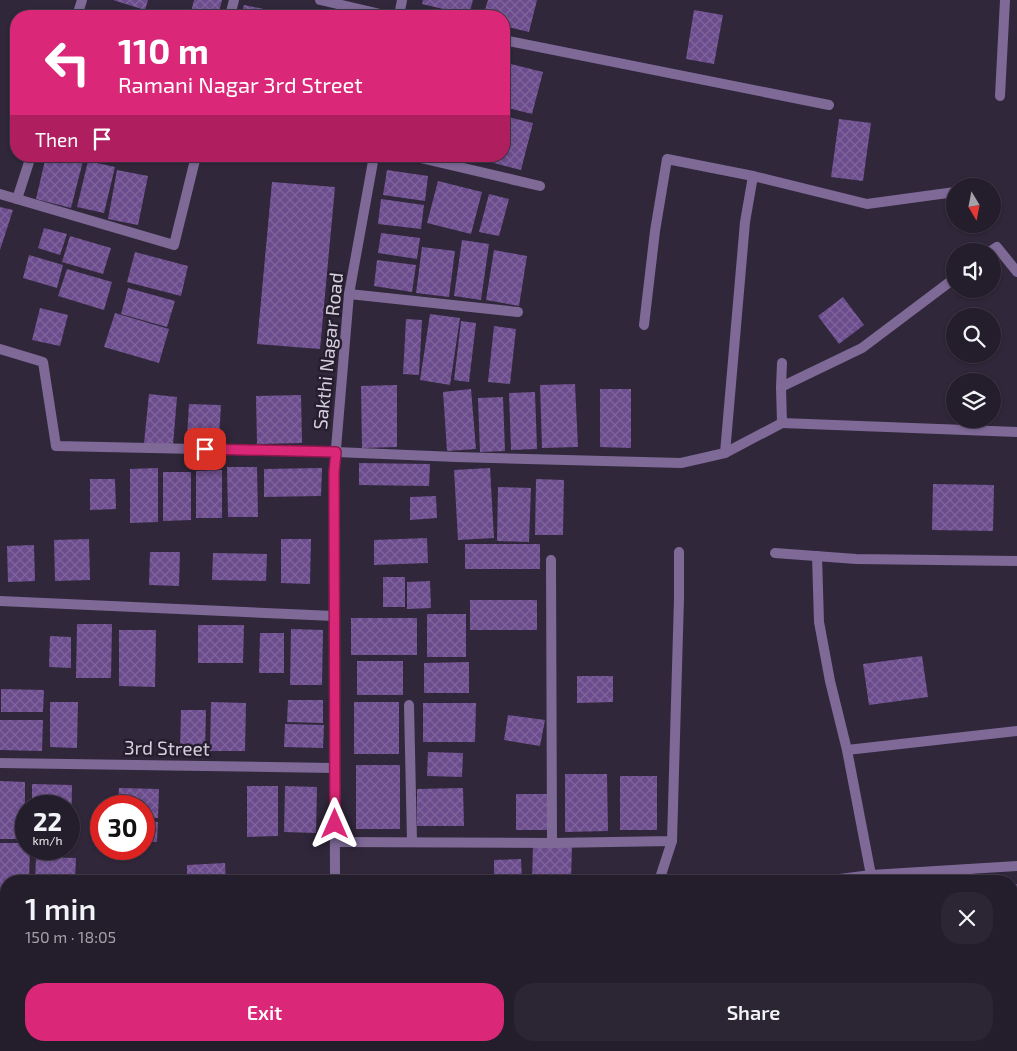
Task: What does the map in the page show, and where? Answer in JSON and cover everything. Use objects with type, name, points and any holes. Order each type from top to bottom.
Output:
[{"type":"street","points":[[320,0],[363,10]]},
{"type":"street","points":[[1000,96],[1005,0]]},
{"type":"street","points":[[510,41],[829,105]]},
{"type":"street","points":[[644,325],[655,231],[667,159],[753,176],[867,204],[946,193]]},
{"type":"street","points":[[17,199],[29,162]]},
{"type":"street","points":[[0,194],[174,245],[195,162]]},
{"type":"street","name":"Sakthi Nagar Road","points":[[334,875],[334,472],[349,294],[373,162]]},
{"type":"street","points":[[438,162],[540,186]]},
{"type":"street","points":[[725,453],[745,222],[753,176]]},
{"type":"street","points":[[1001,252],[1017,272]]},
{"type":"street","points":[[781,388],[862,348],[946,285]]},
{"type":"street","points":[[349,294],[518,312]]},
{"type":"street","points":[[0,349],[43,362],[56,446],[336,452],[456,458],[681,462],[725,453],[782,423],[1017,432]]},
{"type":"street","points":[[782,363],[782,423]]},
{"type":"street","points":[[662,875],[672,841],[679,552]]},
{"type":"street","points":[[775,553],[856,559],[1017,561]]},
{"type":"street","points":[[816,556],[819,622],[830,681],[847,750],[871,875],[1017,866]]},
{"type":"street","points":[[551,560],[552,843]]},
{"type":"street","points":[[0,600],[334,616]]},
{"type":"street","points":[[409,705],[412,842]]},
{"type":"street","points":[[847,750],[1017,731]]},
{"type":"street","name":"3rd Street","points":[[0,763],[334,768]]},
{"type":"street","points":[[335,842],[552,843],[672,841]]},
{"type":"street","points":[[968,869],[968,875]]},
{"type":"building","points":[[113,0],[148,0],[145,10]]},
{"type":"building","points":[[194,0],[222,0],[220,10],[192,10]]},
{"type":"building","points":[[423,0],[473,0],[470,10],[448,10],[422,4]]},
{"type":"building","points":[[488,0],[537,0],[529,32],[510,27],[510,10],[485,10]]},
{"type":"building","points":[[244,5],[268,10],[243,10]]},
{"type":"building","points":[[694,10],[723,15],[714,64],[686,59]]},
{"type":"building","points":[[510,64],[543,72],[532,114],[510,108]]},
{"type":"building","points":[[510,117],[533,123],[521,170],[490,162],[510,162]]},
{"type":"building","points":[[839,119],[871,123],[863,181],[831,177]]},
{"type":"building","points":[[45,162],[83,162],[71,208],[36,199]]},
{"type":"building","points":[[88,162],[115,167],[104,213],[77,207]]},
{"type":"building","points":[[117,170],[148,176],[138,225],[108,219]]},
{"type":"building","points":[[387,170],[428,176],[425,201],[383,195]]},
{"type":"building","points":[[438,181],[482,192],[471,234],[427,223]]},
{"type":"building","points":[[272,182],[335,187],[320,349],[257,344]]},
{"type":"building","points":[[489,194],[509,199],[499,236],[479,232]]},
{"type":"building","points":[[381,199],[424,205],[421,229],[378,224]]},
{"type":"building","points":[[0,207],[13,210],[0,250]]},
{"type":"building","points":[[44,228],[67,234],[60,255],[38,248]]},
{"type":"building","points":[[381,233],[420,238],[417,259],[378,253]]},
{"type":"building","points":[[70,236],[111,248],[103,274],[62,262]]},
{"type":"building","points":[[462,240],[489,244],[481,300],[454,296]]},
{"type":"building","points":[[422,247],[455,251],[449,297],[416,293]]},
{"type":"building","points":[[494,250],[527,256],[519,306],[486,300]]},
{"type":"building","points":[[135,252],[188,266],[181,296],[127,282]]},
{"type":"building","points":[[29,255],[63,265],[57,288],[23,278]]},
{"type":"building","points":[[377,260],[416,265],[412,292],[374,286]]},
{"type":"building","points":[[67,269],[112,282],[104,310],[58,296]]},
{"type":"building","points":[[128,288],[175,301],[167,327],[121,314]]},
{"type":"building","points":[[843,297],[864,325],[839,344],[818,316]]},
{"type":"building","points":[[40,308],[68,315],[60,346],[32,340]]},
{"type":"building","points":[[115,313],[169,329],[159,363],[104,347]]},
{"type":"building","points":[[430,314],[460,318],[450,385],[420,380]]},
{"type":"building","points":[[406,319],[422,320],[419,375],[403,374]]},
{"type":"building","points":[[461,321],[476,323],[469,382],[454,380]]},
{"type":"building","points":[[494,326],[516,329],[510,384],[488,382]]},
{"type":"building","points":[[575,384],[578,447],[542,448],[540,385]]},
{"type":"building","points":[[397,385],[397,447],[362,448],[361,386]]},
{"type":"building","points":[[471,389],[476,449],[447,451],[443,392]]},
{"type":"building","points":[[600,389],[631,389],[631,448],[600,447]]},
{"type":"building","points":[[535,392],[537,449],[511,450],[509,393]]},
{"type":"building","points":[[149,394],[177,397],[173,445],[144,443]]},
{"type":"building","points":[[301,395],[302,443],[257,444],[256,396]]},
{"type":"building","points":[[503,397],[505,451],[480,452],[478,398]]},
{"type":"building","points":[[189,404],[221,405],[219,439],[187,438]]},
{"type":"building","points":[[359,463],[430,464],[429,486],[359,485]]},
{"type":"building","points":[[227,467],[257,467],[258,517],[228,517]]},
{"type":"building","points":[[158,468],[158,522],[130,523],[130,469]]},
{"type":"building","points":[[322,468],[321,496],[264,497],[264,469]]},
{"type":"building","points":[[490,468],[494,538],[458,540],[454,470]]},
{"type":"building","points":[[222,470],[222,518],[196,518],[196,471]]},
{"type":"building","points":[[163,472],[191,472],[191,520],[163,521]]},
{"type":"building","points":[[90,479],[115,479],[116,509],[90,510]]},
{"type":"building","points":[[536,479],[564,480],[563,535],[535,535]]},
{"type":"building","points":[[933,484],[994,485],[993,531],[932,530]]},
{"type":"building","points":[[498,487],[531,488],[529,542],[497,541]]},
{"type":"building","points":[[436,496],[437,518],[410,520],[410,497]]},
{"type":"building","points":[[427,538],[428,563],[374,565],[374,540]]},
{"type":"building","points":[[89,539],[90,580],[55,581],[54,540]]},
{"type":"building","points":[[281,539],[311,539],[310,584],[281,583]]},
{"type":"building","points":[[465,544],[540,544],[540,569],[465,569]]},
{"type":"building","points":[[34,545],[35,581],[8,582],[7,546]]},
{"type":"building","points":[[150,552],[180,552],[179,586],[149,585]]},
{"type":"building","points":[[213,553],[267,554],[266,581],[212,580]]},
{"type":"building","points":[[383,577],[405,577],[405,607],[383,607]]},
{"type":"building","points":[[430,581],[431,608],[407,609],[407,582]]},
{"type":"building","points":[[470,600],[537,600],[537,630],[470,630]]},
{"type":"building","points":[[427,614],[466,614],[466,657],[427,657]]},
{"type":"building","points":[[351,618],[417,618],[417,655],[351,655]]},
{"type":"building","points":[[77,624],[112,624],[111,678],[76,678]]},
{"type":"building","points":[[198,625],[244,625],[243,663],[198,663]]},
{"type":"building","points":[[291,629],[323,630],[322,685],[290,685]]},
{"type":"building","points":[[119,630],[156,630],[155,687],[119,686]]},
{"type":"building","points":[[260,633],[284,633],[284,673],[259,673]]},
{"type":"building","points":[[50,636],[71,637],[71,668],[49,667]]},
{"type":"building","points":[[922,656],[928,697],[869,705],[863,664]]},
{"type":"building","points":[[357,661],[403,661],[403,695],[357,695]]},
{"type":"building","points":[[469,662],[469,693],[424,693],[424,663]]},
{"type":"building","points":[[577,676],[613,676],[613,702],[577,703]]},
{"type":"building","points":[[1,689],[44,690],[43,712],[1,712]]},
{"type":"building","points":[[288,700],[323,700],[323,723],[287,722]]},
{"type":"building","points":[[50,702],[78,702],[77,748],[50,747]]},
{"type":"building","points":[[211,702],[246,703],[245,751],[210,751]]},
{"type":"building","points":[[354,702],[399,702],[399,754],[354,754]]},
{"type":"building","points":[[423,703],[476,703],[475,742],[423,742]]},
{"type":"building","points":[[181,710],[206,710],[205,753],[180,753]]},
{"type":"building","points":[[508,715],[545,720],[540,746],[504,740]]},
{"type":"building","points":[[0,720],[43,720],[42,751],[0,750]]},
{"type":"building","points":[[285,724],[324,725],[323,748],[284,747]]},
{"type":"building","points":[[428,752],[463,753],[462,777],[427,776]]},
{"type":"building","points":[[356,765],[400,765],[400,829],[356,829]]},
{"type":"building","points":[[565,774],[607,774],[608,831],[565,832]]},
{"type":"building","points":[[620,776],[657,776],[657,830],[620,830]]},
{"type":"building","points":[[0,781],[25,782],[25,795],[15,795],[15,839],[0,839]]},
{"type":"building","points":[[32,784],[72,785],[72,795],[32,795]]},
{"type":"building","points":[[247,786],[278,786],[278,836],[247,837]]},
{"type":"building","points":[[285,786],[317,787],[316,833],[284,832]]},
{"type":"building","points":[[119,788],[159,789],[158,818],[155,818],[155,795],[119,795]]},
{"type":"building","points":[[463,788],[464,826],[417,826],[417,789]]},
{"type":"building","points":[[516,794],[548,794],[548,830],[516,830]]},
{"type":"building","points":[[155,822],[158,822],[157,842],[155,842]]},
{"type":"building","points":[[0,843],[15,843],[15,860],[30,860],[29,875],[0,875]]},
{"type":"building","points":[[533,845],[572,845],[571,875],[532,875]]},
{"type":"building","points":[[521,859],[522,875],[494,875],[494,860]]},
{"type":"building","points":[[36,860],[76,860],[75,875],[35,875]]},
{"type":"building","points":[[225,863],[226,875],[187,875],[187,865]]},
{"type":"route","points":[[205,449],[336,452],[334,472],[335,824]]}]
